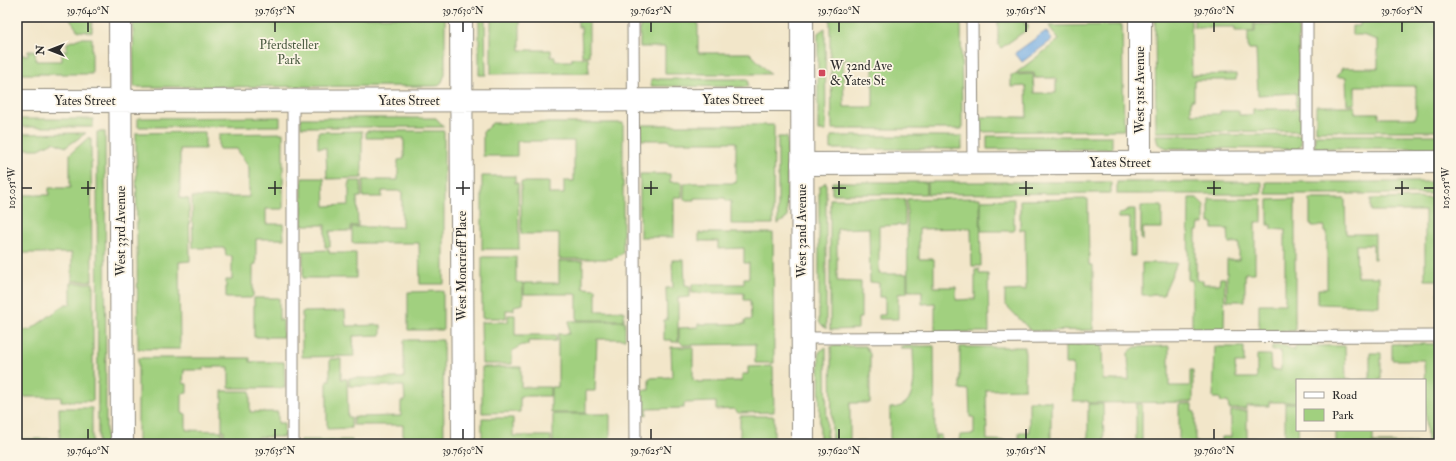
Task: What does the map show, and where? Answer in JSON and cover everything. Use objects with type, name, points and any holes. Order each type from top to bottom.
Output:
[{"type":"street","name":"West 33rd Avenue","points":[[120,17],[122,444]]},
{"type":"street","name":"West Moncrieff Place","points":[[461,17],[463,444]]},
{"type":"street","name":"West 32nd Avenue","points":[[802,17],[803,444]]},
{"type":"street","name":"West 31st Avenue","points":[[1140,17],[1140,163]]},
{"type":"street","name":"Yates Street","points":[[17,102],[802,100]]},
{"type":"street","name":"Yates Street","points":[[802,164],[1439,162]]},
{"type":"lane","points":[[633,17],[635,444]]},
{"type":"lane","points":[[972,17],[973,163]]},
{"type":"lane","points":[[1307,17],[1307,163]]},
{"type":"lane","points":[[293,101],[293,444]]},
{"type":"lane","points":[[803,338],[1439,336]]},
{"type":"green space","points":[[65,17],[92,17],[92,32],[78,31],[69,18]]},
{"type":"green space","name":"Pferdsteller Park","points":[[133,17],[445,17],[445,74],[442,82],[437,86],[134,87]]},
{"type":"green space","points":[[479,17],[485,17],[486,75],[479,75]]},
{"type":"green space","points":[[491,17],[520,17],[520,50],[551,50],[551,57],[555,57],[555,61],[572,61],[572,58],[588,58],[589,73],[491,74]]},
{"type":"green space","points":[[521,17],[599,17],[599,20],[589,20],[589,56],[582,56],[581,27],[578,27],[578,20],[521,20]]},
{"type":"green space","points":[[640,17],[698,17],[698,53],[750,53],[770,74],[665,74],[665,47],[640,47]]},
{"type":"green space","points":[[830,17],[961,17],[962,129],[832,129],[831,61],[843,61],[844,107],[873,107],[873,60],[830,60]]},
{"type":"green space","points":[[1090,17],[1123,17],[1123,22],[1090,22]]},
{"type":"green space","points":[[1155,17],[1191,17],[1192,75],[1236,74],[1236,80],[1194,80],[1194,100],[1191,100],[1191,114],[1220,114],[1220,111],[1239,111],[1239,115],[1253,115],[1253,109],[1300,109],[1301,131],[1156,132]]},
{"type":"green space","points":[[1286,17],[1298,17],[1299,107],[1296,107],[1296,93],[1258,95],[1256,49],[1248,49],[1248,32],[1255,32],[1255,24],[1278,24]]},
{"type":"green space","points":[[1360,17],[1439,17],[1439,131],[1316,131],[1316,106],[1355,106],[1355,113],[1379,113],[1379,118],[1416,118],[1416,86],[1355,86],[1355,104],[1347,104],[1346,77],[1337,77],[1342,68],[1378,68],[1378,40],[1362,35],[1352,35],[1352,26],[1360,26]]},
{"type":"green space","points":[[998,18],[1024,18],[1024,24],[1028,24],[1028,29],[1001,48],[998,45]]},
{"type":"green space","points":[[1194,18],[1254,18],[1254,31],[1235,31],[1235,27],[1194,27]]},
{"type":"green space","points":[[1122,25],[1124,130],[978,132],[978,117],[1027,117],[1026,86],[1011,87],[1011,75],[1033,74],[1034,93],[1056,93],[1056,78],[1035,78],[1034,73],[1016,73],[1059,40],[1049,26]]},
{"type":"green space","points":[[825,28],[826,131],[818,131],[818,33]]},
{"type":"green space","points":[[80,38],[92,38],[92,74],[17,74],[17,55],[28,55],[28,51],[35,51],[36,61],[62,61],[62,51],[67,51],[67,43]]},
{"type":"green space","points":[[651,79],[748,79],[748,87],[651,86]]},
{"type":"green space","points":[[280,117],[280,126],[138,127],[138,118]]},
{"type":"green space","points":[[301,118],[436,118],[444,127],[301,127]]},
{"type":"green space","points":[[17,119],[93,119],[93,127],[17,127]]},
{"type":"green space","points":[[492,123],[623,123],[623,253],[612,259],[559,259],[559,234],[521,234],[521,182],[549,182],[549,194],[564,194],[564,181],[574,181],[574,141],[517,141],[517,156],[483,156],[483,132]]},
{"type":"green space","points":[[641,125],[774,125],[773,224],[731,224],[731,201],[726,201],[725,198],[694,198],[694,200],[684,200],[684,183],[736,183],[736,142],[669,142],[669,140],[641,140]]},
{"type":"green space","points":[[362,131],[362,178],[327,179],[326,148],[318,148],[318,132]]},
{"type":"green space","points":[[366,131],[444,131],[444,284],[420,284],[419,243],[352,243],[352,227],[402,227],[402,191],[382,191],[382,197],[363,197],[363,180],[398,180],[398,160],[404,159],[404,138],[366,138]]},
{"type":"green space","points":[[97,132],[105,132],[106,444],[98,444]]},
{"type":"green space","points":[[205,132],[205,149],[180,149],[180,198],[189,199],[190,261],[179,262],[180,349],[138,349],[136,133]]},
{"type":"green space","points":[[86,133],[66,147],[53,142],[39,149],[17,149],[17,134]]},
{"type":"green space","points":[[283,133],[283,209],[266,209],[266,224],[283,224],[284,239],[256,239],[256,264],[253,265],[253,296],[251,298],[226,298],[226,280],[232,280],[232,256],[226,256],[225,248],[193,248],[192,197],[249,197],[249,168],[237,149],[219,149],[219,134]]},
{"type":"green space","points":[[1156,135],[1301,135],[1301,144],[1298,149],[1167,148],[1158,144]]},
{"type":"green space","points":[[1315,135],[1439,135],[1439,148],[1315,148]]},
{"type":"green space","points":[[831,136],[962,136],[962,149],[831,149]]},
{"type":"green space","points":[[987,136],[1112,136],[1112,149],[987,149]]},
{"type":"green space","points":[[89,137],[91,139],[92,281],[72,281],[72,253],[17,253],[17,191],[23,191],[23,195],[49,195],[49,188],[70,188],[70,154]]},
{"type":"green space","points":[[778,137],[787,137],[787,218],[778,224]]},
{"type":"green space","points":[[640,174],[670,174],[670,182],[682,182],[682,197],[674,197],[674,237],[640,237]]},
{"type":"green space","points":[[482,176],[515,176],[515,183],[518,183],[519,249],[482,249]]},
{"type":"green space","points":[[302,178],[324,178],[325,206],[349,205],[349,181],[361,181],[361,197],[357,197],[358,226],[351,226],[351,231],[330,231],[330,247],[325,247],[325,225],[302,225]]},
{"type":"green space","points":[[826,182],[826,329],[819,322],[819,187]]},
{"type":"green space","points":[[832,182],[926,182],[926,194],[832,194]]},
{"type":"green space","points":[[927,182],[1111,182],[1111,193],[927,194]]},
{"type":"green space","points":[[1117,182],[1262,182],[1262,194],[1117,194]]},
{"type":"green space","points":[[1266,182],[1439,182],[1439,194],[1266,194]]},
{"type":"green space","points":[[980,198],[981,266],[972,266],[971,228],[919,229],[919,259],[934,259],[934,287],[956,287],[956,300],[975,299],[975,270],[979,269],[979,274],[988,274],[989,332],[935,332],[935,303],[922,304],[922,291],[908,291],[907,199]]},
{"type":"green space","points":[[1189,198],[1197,198],[1204,205],[1204,224],[1199,224],[1198,231],[1196,231],[1196,280],[1203,280],[1203,284],[1219,284],[1220,278],[1225,278],[1224,331],[1192,331],[1192,280],[1188,280]]},
{"type":"green space","points":[[1439,198],[1438,328],[1438,280],[1425,280],[1425,211],[1371,211],[1371,199]]},
{"type":"green space","points":[[830,199],[905,199],[905,225],[879,226],[879,274],[907,274],[907,293],[898,294],[898,319],[879,319],[879,315],[885,315],[885,297],[879,297],[879,283],[870,282],[869,228],[837,229],[837,281],[861,282],[861,318],[858,318],[858,329],[830,330]]},
{"type":"green space","points":[[1014,199],[1014,231],[981,231],[981,200]]},
{"type":"green space","points":[[1088,199],[1089,265],[1093,265],[1093,330],[1031,331],[1005,304],[1005,291],[1026,290],[1025,230],[1020,230],[1020,200]]},
{"type":"green space","points":[[1209,199],[1262,199],[1262,222],[1255,222],[1255,273],[1245,273],[1245,301],[1227,301],[1227,260],[1239,260],[1239,243],[1229,243],[1228,229],[1213,229],[1213,223],[1209,223]]},
{"type":"green space","points":[[1295,199],[1295,331],[1259,331],[1259,304],[1285,304],[1285,230],[1272,229],[1272,225],[1268,225],[1268,200]]},
{"type":"green space","points":[[1310,199],[1345,199],[1346,234],[1375,234],[1375,259],[1373,259],[1373,245],[1356,245],[1357,277],[1379,277],[1379,306],[1318,304],[1318,289],[1327,289],[1327,232],[1324,232],[1324,226],[1312,226],[1312,224],[1310,224]]},
{"type":"green space","points":[[1141,206],[1162,206],[1162,228],[1143,228],[1143,240],[1141,240]]},
{"type":"green space","points":[[1129,209],[1135,209],[1135,256],[1130,256],[1130,218],[1118,218],[1118,215]]},
{"type":"green space","points":[[699,233],[773,233],[774,363],[755,363],[755,344],[683,345],[679,341],[679,328],[698,327],[698,324],[745,324],[745,320],[751,320],[750,300],[744,300],[744,293],[692,293],[692,284],[744,284],[744,278],[749,278],[749,263],[744,263],[744,248],[718,249],[718,241],[699,241]]},
{"type":"green space","points":[[329,250],[329,253],[356,253],[356,278],[303,278],[303,251]]},
{"type":"green space","points":[[482,257],[516,257],[516,282],[523,283],[523,304],[514,306],[514,310],[506,310],[506,318],[482,318]]},
{"type":"green space","points":[[672,260],[684,260],[685,285],[690,286],[690,297],[678,298],[678,342],[664,340],[664,320],[667,320],[666,288],[673,288]]},
{"type":"green space","points":[[559,261],[583,261],[583,288],[596,289],[596,311],[624,311],[624,320],[577,320],[577,294],[524,294],[524,283],[559,283]]},
{"type":"green space","points":[[1142,263],[1177,263],[1163,295],[1142,295]]},
{"type":"green space","points":[[71,283],[93,283],[93,401],[61,401],[61,397],[17,397],[17,330],[30,330],[66,304],[71,304]]},
{"type":"green space","points":[[443,291],[443,330],[408,330],[408,292]]},
{"type":"green space","points":[[254,298],[279,298],[279,320],[283,320],[283,337],[254,337]]},
{"type":"green space","points":[[345,311],[346,326],[381,325],[381,335],[353,336],[354,356],[302,357],[302,312]]},
{"type":"green space","points":[[508,315],[515,315],[515,335],[556,335],[556,341],[528,341],[528,345],[522,345],[512,351],[512,364],[482,364],[481,322],[508,322]]},
{"type":"green space","points":[[569,321],[625,321],[625,339],[597,339],[595,391],[586,391],[586,413],[551,413],[551,387],[558,387],[558,334],[569,334]]},
{"type":"green space","points":[[404,340],[443,340],[444,444],[403,444],[403,425],[353,425],[353,417],[401,416],[401,401],[405,401],[404,386],[349,386],[349,378],[404,378]]},
{"type":"green space","points":[[1102,344],[1103,380],[1129,380],[1128,353],[1135,347],[1169,346],[1169,386],[1190,386],[1190,370],[1193,370],[1193,402],[1088,403],[1088,401],[1073,401],[1073,364],[1065,364],[1065,345]]},
{"type":"green space","points":[[1392,344],[1439,344],[1439,444],[1336,444],[1336,431],[1373,431],[1373,443],[1427,443],[1426,379],[1425,379],[1424,360],[1392,360]]},
{"type":"green space","points":[[831,346],[865,346],[870,354],[870,403],[850,403],[850,442],[890,442],[890,408],[900,406],[907,402],[913,387],[913,349],[901,349],[901,346],[934,346],[935,444],[832,444]]},
{"type":"green space","points":[[1272,346],[1286,346],[1294,351],[1296,346],[1345,346],[1346,379],[1296,379],[1296,402],[1269,402],[1269,406],[1246,406],[1246,409],[1229,409],[1228,402],[1221,402],[1220,398],[1213,398],[1215,347],[1244,347],[1244,363],[1235,363],[1236,378],[1257,378],[1257,355],[1270,355],[1271,370],[1281,370],[1281,351],[1272,351]]},
{"type":"green space","points":[[671,347],[693,347],[693,380],[699,382],[742,381],[742,374],[748,374],[748,367],[773,366],[774,412],[738,413],[734,409],[716,410],[716,402],[684,403],[684,408],[647,409],[647,415],[641,413],[641,390],[649,390],[649,378],[672,377]]},
{"type":"green space","points":[[826,347],[827,444],[820,444],[819,352]]},
{"type":"green space","points":[[960,347],[1025,347],[1025,389],[986,390],[987,440],[1019,441],[1019,432],[1029,432],[1029,401],[1051,401],[1051,444],[936,444],[936,435],[941,435],[941,441],[959,441],[960,435],[974,434],[974,417],[970,417],[969,390],[960,389]]},
{"type":"green space","points":[[1370,353],[1381,353],[1381,379],[1370,379]]},
{"type":"green space","points":[[138,358],[250,358],[250,362],[284,362],[285,388],[229,388],[229,367],[204,367],[204,370],[184,370],[183,383],[187,384],[187,393],[182,394],[182,413],[186,414],[186,430],[222,431],[222,444],[138,444]]},
{"type":"green space","points":[[330,359],[341,359],[341,379],[347,379],[348,417],[351,417],[351,428],[327,429],[327,380],[330,380]]},
{"type":"green space","points":[[482,367],[521,367],[521,387],[550,387],[550,396],[520,396],[520,412],[482,413]]},
{"type":"green space","points":[[222,391],[250,391],[250,412],[278,412],[278,423],[284,423],[284,437],[257,437],[257,444],[224,444],[224,430],[222,430]]},
{"type":"green space","points":[[1285,403],[1296,403],[1296,431],[1298,431],[1299,444],[1053,444],[1053,439],[1088,439],[1088,404],[1103,404],[1104,442],[1136,442],[1136,404],[1142,404],[1142,442],[1179,441],[1179,404],[1192,404],[1192,411],[1195,412],[1195,442],[1222,442],[1222,437],[1231,437],[1231,411],[1247,411],[1247,438],[1260,438],[1260,442],[1276,442],[1276,437],[1285,437]]},
{"type":"green space","points":[[59,408],[92,408],[92,444],[60,443]]},
{"type":"green space","points":[[553,414],[610,414],[610,444],[553,444]]},
{"type":"green space","points":[[740,416],[774,416],[774,444],[744,444],[744,442],[740,442]]},
{"type":"green space","points":[[482,418],[513,418],[513,436],[551,436],[551,444],[482,444]]},
{"type":"green space","points":[[17,439],[56,439],[56,443],[17,443]]},
{"type":"green space","points":[[300,440],[352,440],[352,444],[300,444]]},
{"type":"water","points":[[1046,31],[1052,40],[1022,62],[1015,53]]},
{"type":"place","name":"W 32nd Ave & Yates St","points":[[822,73]]}]
